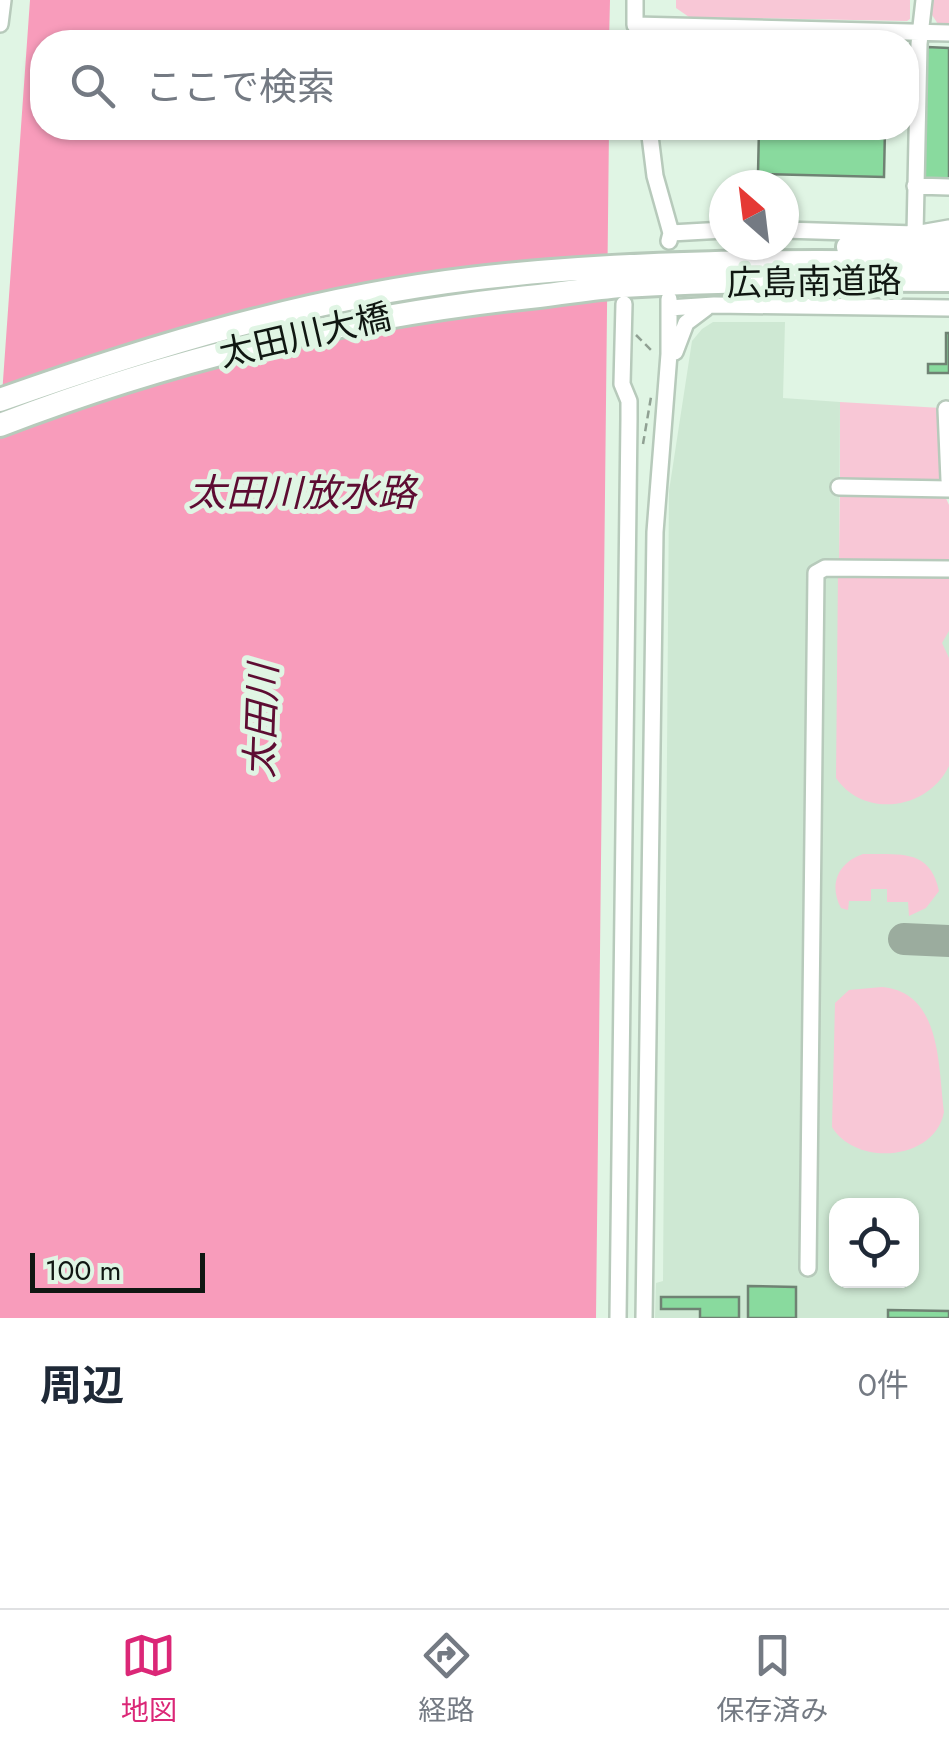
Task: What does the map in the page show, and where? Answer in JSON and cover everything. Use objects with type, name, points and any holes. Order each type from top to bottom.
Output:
[{"type":"highway","points":[[620,277],[724,246],[949,246]]},
{"type":"highway","name":"広島南道路","points":[[620,277],[774,261],[949,263]]},
{"type":"highway","name":"広島南道路","points":[[468,279],[544,262],[620,277],[772,282],[841,278],[949,280]]},
{"type":"highway","name":"太田川大橋","points":[[0,425],[146,374],[335,326],[620,277]]},
{"type":"highway","name":"太田川大橋","points":[[0,400],[98,366],[236,326],[468,279]]},
{"type":"highway","points":[[772,282],[838,292],[949,294]]},
{"type":"street","points":[[0,24],[3,0]]},
{"type":"street","points":[[635,30],[636,0]]},
{"type":"street","points":[[919,94],[924,0]]},
{"type":"street","points":[[921,32],[949,32]]},
{"type":"street","points":[[651,140],[655,176],[670,237],[709,232]]},
{"type":"street","points":[[915,234],[917,140]]},
{"type":"street","points":[[916,186],[949,187]]},
{"type":"street","points":[[799,230],[915,234],[949,228]]},
{"type":"street","points":[[618,1318],[629,419],[629,401],[622,384],[620,277]]},
{"type":"street","points":[[644,1318],[654,532],[669,303],[949,308]]},
{"type":"street","points":[[660,462],[674,394],[676,341],[692,316],[714,305]]},
{"type":"street","points":[[946,408],[949,480]]},
{"type":"street","points":[[839,487],[949,490]]},
{"type":"street","points":[[808,1268],[816,573],[825,568],[949,570]]},
{"type":"path","points":[[632,333],[655,353],[656,365]]},
{"type":"path","points":[[643,446],[652,394]]},
{"type":"shaded area","points":[[676,0],[910,0],[910,19],[689,17],[676,8]]},
{"type":"shaded area","points":[[933,0],[949,0],[949,25],[938,24],[932,15]]},
{"type":"shaded area","points":[[713,322],[785,322],[783,398],[840,402],[839,561],[949,561],[949,1318],[655,1318],[656,1283],[663,1281],[669,491],[692,341]]},
{"type":"shaded area","points":[[840,402],[941,408],[942,481],[840,480]]},
{"type":"shaded area","points":[[840,493],[944,494],[949,505],[949,561],[839,561]]},
{"type":"shaded area","points":[[838,571],[949,574],[949,631],[942,643],[949,658],[949,766],[939,781],[911,800],[879,804],[863,800],[836,778]]},
{"type":"shaded area","points":[[863,854],[900,855],[920,861],[935,877],[939,891],[926,908],[909,916],[908,902],[887,902],[887,889],[871,889],[871,901],[849,901],[848,910],[841,908],[836,891],[838,875],[848,862]]},
{"type":"shaded area","points":[[882,987],[902,992],[916,1002],[926,1017],[938,1054],[944,1112],[938,1128],[926,1141],[894,1153],[858,1148],[843,1140],[832,1127],[835,1003],[849,990]]},
{"type":"water","name":"太田川放水路","points":[[30,0],[610,0],[609,30],[30,30],[30,140],[609,140],[596,1318],[0,1318],[0,423]]},
{"type":"building","points":[[927,47],[949,48],[949,180],[924,180]]},
{"type":"building","points":[[759,140],[885,140],[884,177],[758,170]]},
{"type":"building","points":[[946,333],[949,373],[928,373],[928,364],[946,364]]},
{"type":"building","points":[[748,1286],[796,1287],[796,1318],[748,1318]]},
{"type":"building","points":[[661,1297],[739,1297],[739,1318],[700,1318],[700,1309],[661,1309]]},
{"type":"building","points":[[888,1310],[949,1311],[949,1318],[888,1318]]},
{"type":"taxiway","points":[[904,939],[949,941]]},
{"type":"water label","name":"太田川","points":[[261,721]]}]
